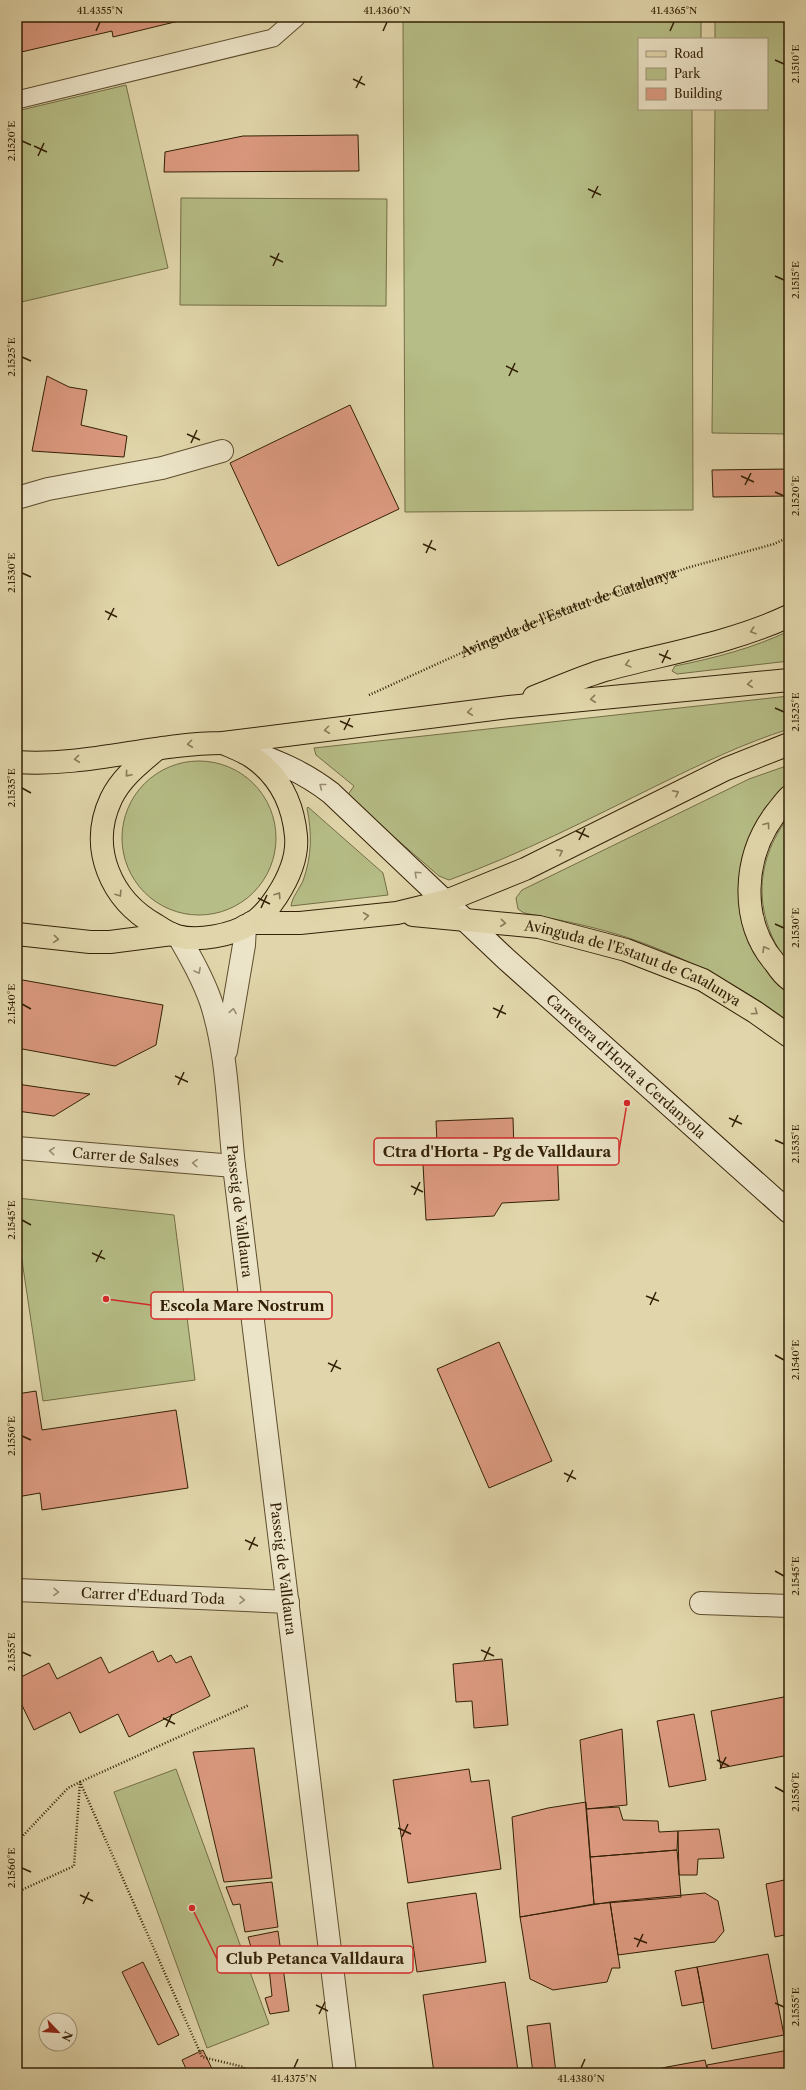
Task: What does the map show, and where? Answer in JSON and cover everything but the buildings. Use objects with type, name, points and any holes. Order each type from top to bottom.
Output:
[{"type":"main road","name":"Avinguda de l'Estatut de Catalunya","points":[[509,707],[603,671],[730,639],[764,628],[789,616]]},
{"type":"main road","name":"Avinguda de l'Estatut de Catalunya","points":[[17,762],[63,761],[200,743],[223,742],[509,707],[789,680]]},
{"type":"main road","name":"Avinguda de l'Estatut de Catalunya","points":[[223,742],[252,757],[270,773],[291,804],[294,821],[296,839],[294,859],[289,874],[274,902],[248,925]]},
{"type":"main road","name":"Avinguda de l'Estatut de Catalunya","points":[[17,934],[103,942],[175,935],[196,938],[215,935],[248,925],[300,923],[397,913],[446,900],[525,869],[726,769],[789,744]]},
{"type":"main road","name":"Avinguda de l'Estatut de Catalunya","points":[[157,749],[130,771],[111,800],[105,817],[102,834],[103,850],[106,868],[122,899],[135,912],[175,935]]},
{"type":"main road","points":[[789,797],[763,830],[752,861],[748,894],[753,923],[764,950],[789,979]]},
{"type":"main road","name":"Avinguda de l'Estatut de Catalunya","points":[[397,913],[539,927],[583,937],[626,950],[703,980],[755,1012],[789,1036]]},
{"type":"street","points":[[17,498],[48,489],[162,468],[222,451]]},
{"type":"street","name":"Avinguda de l'Estatut de Catalunya","points":[[223,742],[270,758],[312,779],[344,805],[446,900],[464,919]]},
{"type":"street","name":"Carretera d'Horta a Cerdanyola","points":[[464,919],[523,974],[789,1212]]},
{"type":"street","name":"Passeig de Valldaura","points":[[224,1064],[248,925]]},
{"type":"street","name":"Passeig de Valldaura","points":[[175,935],[205,986],[211,1004],[224,1064],[234,1166],[345,2073]]},
{"type":"street","name":"Carrer de Salses","points":[[17,1148],[234,1166]]},
{"type":"street","name":"Carrer d'Eduard Toda","points":[[17,1590],[288,1602]]},
{"type":"street","points":[[701,1602],[789,1606]]},
{"type":"lane","points":[[17,100],[273,38],[298,17]]},
{"type":"path","name":"Avinguda de l'Estatut de Catalunya","points":[[367,696],[567,609],[690,567],[774,544],[789,537]]},
{"type":"path","points":[[17,1842],[68,1788],[249,1705]]},
{"type":"path","points":[[17,1892],[74,1866],[80,1782]]},
{"type":"path","points":[[80,1782],[202,2057],[244,2067],[245,2073]]},
{"type":"path","points":[[310,2072],[319,2069]]},
{"type":"green space","points":[[403,17],[701,17],[701,38],[638,38],[638,110],[692,110],[693,510],[405,512]]},
{"type":"green space","points":[[715,17],[789,17],[789,434],[712,433],[715,110],[768,110],[768,38],[715,38]]},
{"type":"green space","points":[[126,85],[168,268],[17,303],[17,111]]},
{"type":"green space","points":[[181,198],[387,199],[386,306],[180,305]]},
{"type":"green space","points":[[789,631],[789,661],[677,674],[672,671],[675,666],[734,652],[762,643]]},
{"type":"green space","points":[[789,696],[789,729],[723,754],[529,847],[449,880],[439,876],[347,796],[354,786],[316,755],[314,748]]},
{"type":"green space","points":[[191,761],[207,761],[229,766],[254,783],[271,808],[275,823],[275,853],[271,868],[254,893],[229,910],[207,915],[191,915],[169,910],[150,898],[139,887],[127,868],[122,846],[122,830],[127,808],[139,789],[150,778],[169,766]]},
{"type":"green space","points":[[789,765],[789,786],[768,808],[753,946],[768,972],[789,995],[789,1022],[751,995],[707,971],[661,950],[605,931],[524,913],[518,909],[516,898],[522,890],[749,779]]},
{"type":"green space","points":[[308,807],[383,873],[388,895],[291,906],[303,881],[310,854]]},
{"type":"green space","points":[[789,816],[789,966],[777,947],[769,929],[764,910],[762,891],[768,853]]},
{"type":"green space","points":[[17,1198],[174,1215],[195,1380],[43,1401],[17,1227]]},
{"type":"green space","points":[[17,1335],[22,1370],[17,1371]]},
{"type":"green space","points":[[176,1769],[269,2024],[207,2048],[114,1792]]},
{"type":"place","name":"Ctra d'Horta - Pg de Valldaura","points":[[627,1103]]},
{"type":"place","name":"Escola Mare Nostrum","points":[[106,1299]]},
{"type":"place","name":"Club Petanca Valldaura","points":[[192,1908]]}]
